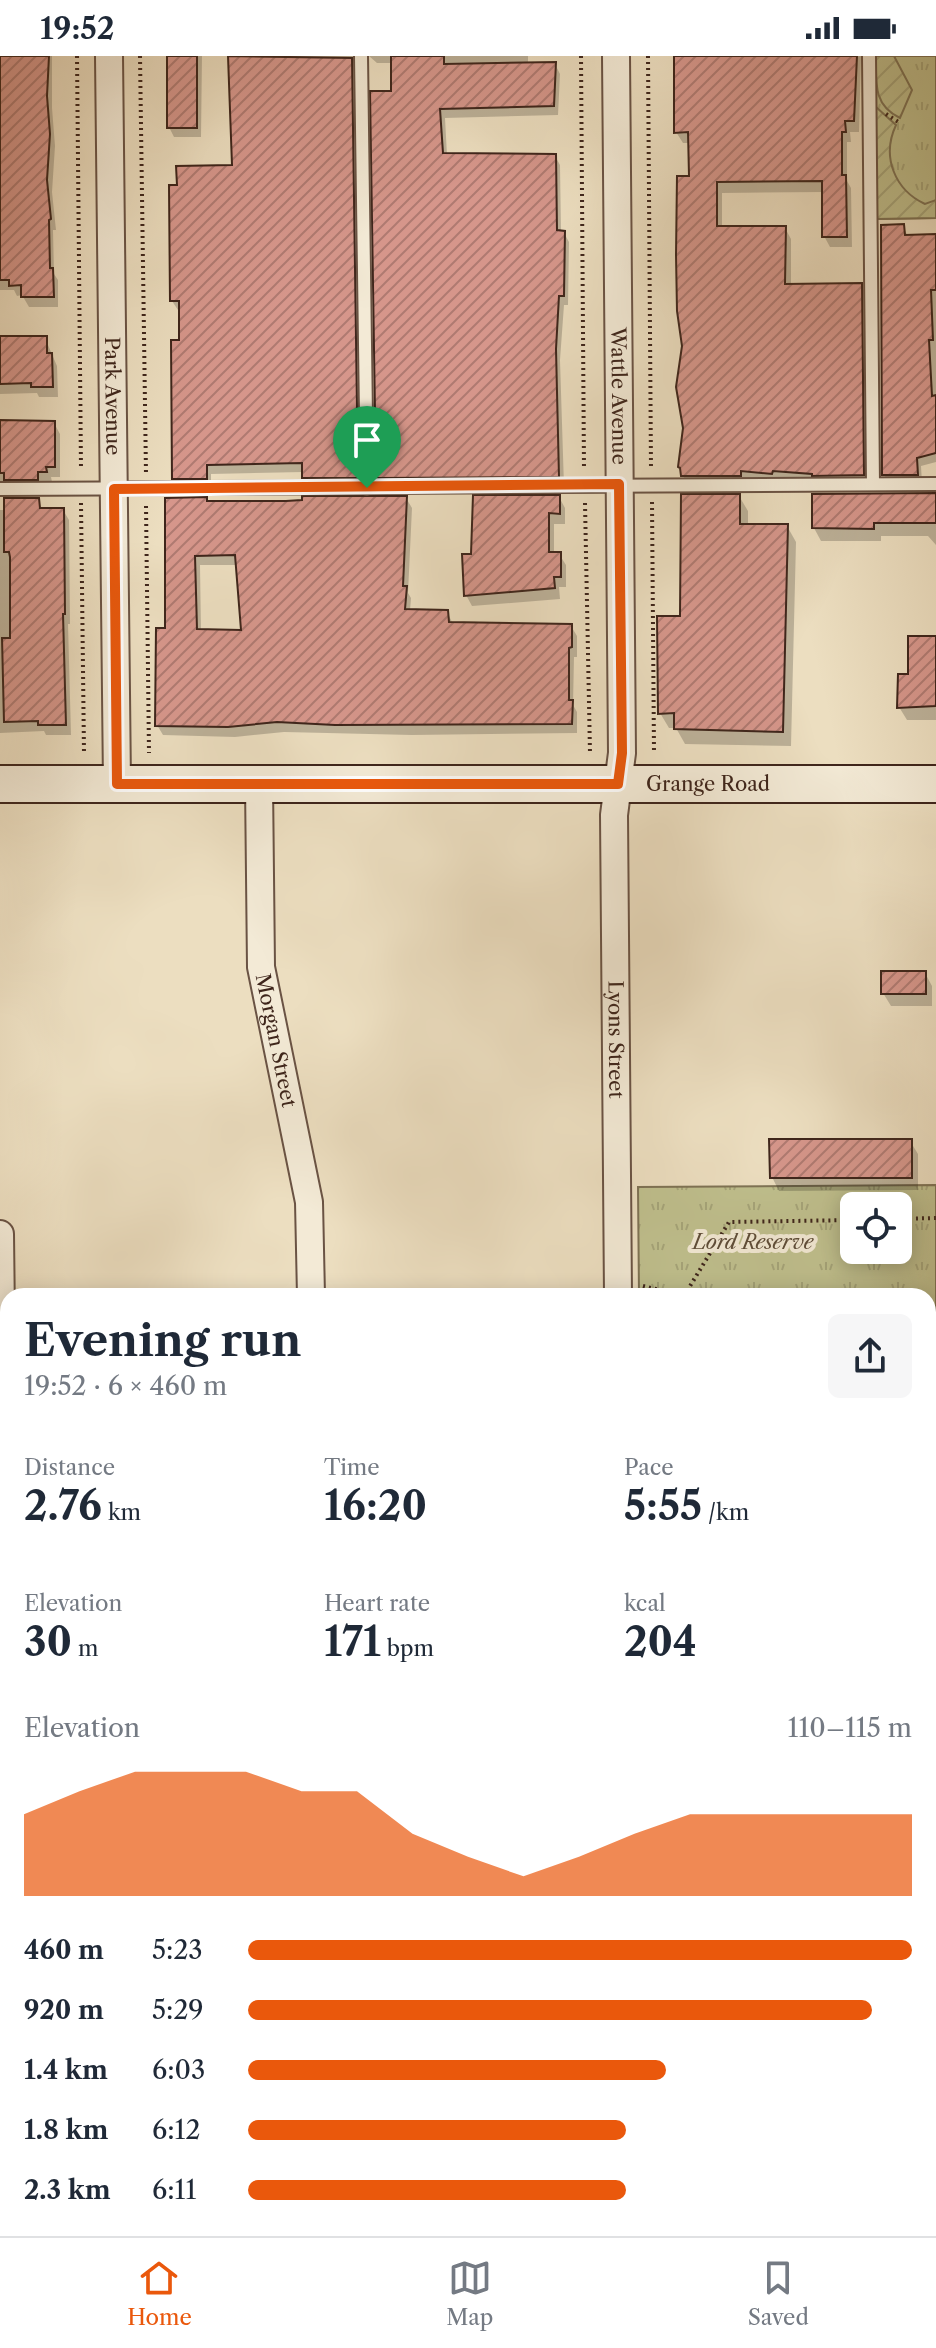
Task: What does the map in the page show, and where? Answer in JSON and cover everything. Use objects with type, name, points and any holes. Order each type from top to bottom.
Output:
[{"type":"main road","name":"Grange Road","points":[[0,784],[936,784]]},
{"type":"street","name":"Park Avenue","points":[[109,56],[117,784]]},
{"type":"street","name":"Wattle Avenue","points":[[616,56],[622,753],[618,784]]},
{"type":"street","name":"Morgan Street","points":[[259,784],[261,967],[309,1202],[311,1288]]},
{"type":"street","name":"Lyons Street","points":[[618,784],[614,815],[626,1288]]},
{"type":"street","points":[[0,1234],[1,1288]]},
{"type":"lane","points":[[361,56],[367,488]]},
{"type":"lane","points":[[869,56],[873,484]]},
{"type":"lane","points":[[0,489],[936,484]]},
{"type":"path","points":[[77,56],[84,753]]},
{"type":"path","points":[[140,56],[149,753]]},
{"type":"path","points":[[581,56],[584,485],[590,753]]},
{"type":"path","points":[[648,56],[654,753]]},
{"type":"path","points":[[912,1219],[936,1218]]},
{"type":"path","points":[[689,1288],[729,1222],[840,1220]]},
{"type":"green space","points":[[876,56],[936,56],[936,218],[876,219]]},
{"type":"green space","points":[[876,56],[894,56],[912,90],[900,118],[891,113],[881,100],[876,84]]},
{"type":"green space","points":[[876,107],[896,125],[890,149],[899,181],[925,204],[936,200],[936,218],[876,219]]},
{"type":"green space","name":"Lord Reserve","points":[[936,1185],[936,1288],[639,1288],[638,1187]]},
{"type":"building","points":[[0,56],[49,56],[47,180],[54,297],[21,297],[21,285],[9,286],[9,280],[0,280]]},
{"type":"building","points":[[167,56],[197,56],[197,128],[167,128]]},
{"type":"building","points":[[228,56],[352,58],[358,478],[302,478],[302,463],[207,465],[207,479],[172,479],[171,340],[179,340],[179,301],[170,301],[169,185],[177,185],[176,166],[232,165]]},
{"type":"building","points":[[391,56],[444,56],[444,64],[556,62],[554,106],[440,109],[443,153],[556,154],[557,230],[565,231],[564,296],[559,296],[556,349],[559,477],[376,478],[370,91],[391,91]]},
{"type":"building","points":[[674,56],[857,56],[854,121],[845,121],[846,132],[842,132],[847,237],[822,237],[822,181],[717,182],[717,226],[786,226],[785,284],[862,283],[864,475],[812,476],[741,471],[741,476],[681,476],[678,467],[683,428],[676,387],[682,346],[677,311],[677,176],[689,176],[688,132],[674,133]]},
{"type":"building","points":[[904,224],[905,235],[936,234],[936,290],[931,290],[933,340],[929,340],[932,396],[936,395],[936,453],[917,458],[918,475],[882,475],[881,225]]},
{"type":"building","points":[[0,336],[47,336],[47,353],[52,353],[53,387],[31,387],[31,383],[0,384]]},
{"type":"building","points":[[0,420],[55,421],[55,467],[46,467],[47,472],[38,472],[38,480],[4,480],[4,473],[0,473]]},
{"type":"building","points":[[936,493],[936,523],[874,523],[874,529],[812,528],[812,494]]},
{"type":"building","points":[[681,494],[740,494],[740,524],[788,524],[783,732],[674,729],[674,713],[658,714],[657,616],[680,616]]},
{"type":"building","points":[[473,495],[560,495],[560,514],[549,513],[549,552],[561,552],[561,577],[554,577],[555,588],[464,596],[462,554],[471,554]]},
{"type":"building","points":[[302,496],[407,496],[403,586],[407,586],[405,609],[448,610],[449,622],[572,624],[569,700],[573,700],[572,724],[335,725],[277,722],[228,727],[155,726],[156,628],[165,628],[165,498],[302,500]],"holes":[[[235,555],[241,630],[197,629],[195,556]]]},
{"type":"building","points":[[4,498],[39,498],[40,508],[64,508],[66,725],[38,725],[38,721],[4,722],[2,638],[10,638],[10,557],[9,552],[4,552]]},
{"type":"building","points":[[908,636],[936,636],[936,706],[897,708],[898,674],[908,674]]},
{"type":"building","points":[[881,971],[926,971],[926,994],[881,994]]},
{"type":"building","points":[[769,1139],[912,1139],[912,1178],[770,1178]]},
{"type":"route","points":[[619,484],[622,763],[618,784],[117,784],[114,489],[367,488],[619,484]]}]
